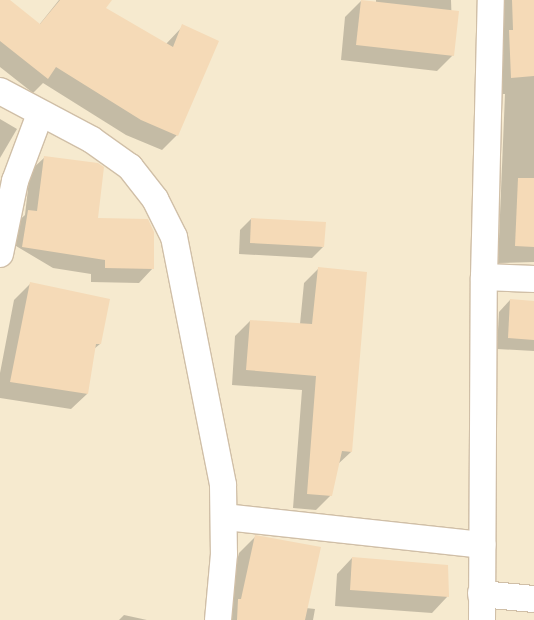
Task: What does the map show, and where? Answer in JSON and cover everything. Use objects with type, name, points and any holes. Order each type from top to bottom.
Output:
[{"type":"street","points":[[482,620],[484,276],[491,0]]},
{"type":"street","points":[[0,91],[92,140],[130,167],[155,199],[174,237],[223,485],[225,517],[218,620]]},
{"type":"street","points":[[0,254],[14,181],[40,114]]},
{"type":"street","points":[[484,276],[534,279]]},
{"type":"street","points":[[225,517],[482,545]]},
{"type":"street","points":[[481,594],[534,599]]},
{"type":"shaded area","points":[[0,0],[534,0],[534,620],[0,620]]},
{"type":"building","points":[[0,0],[10,0],[40,24],[60,0],[112,0],[106,8],[173,47],[182,24],[219,41],[178,136],[141,120],[56,67],[48,79],[0,41]]},
{"type":"building","points":[[361,0],[459,11],[454,56],[356,45]]},
{"type":"building","points":[[512,0],[534,0],[534,76],[511,78],[509,30],[513,30]]},
{"type":"building","points":[[44,156],[98,163],[104,167],[98,218],[148,219],[154,232],[154,269],[105,268],[105,260],[22,247],[28,210],[37,211]]},
{"type":"building","points":[[518,178],[534,178],[534,247],[515,246]]},
{"type":"building","points":[[251,218],[326,222],[324,247],[250,243]]},
{"type":"building","points":[[318,267],[367,272],[352,452],[342,451],[332,496],[307,494],[316,376],[246,370],[250,320],[312,324]]},
{"type":"building","points":[[30,282],[110,299],[101,344],[96,344],[88,394],[10,382]]},
{"type":"building","points":[[510,299],[534,301],[534,340],[508,338]]},
{"type":"building","points":[[255,535],[321,547],[305,620],[237,620],[238,599],[241,599]]},
{"type":"building","points":[[352,557],[448,565],[449,597],[350,590]]}]
